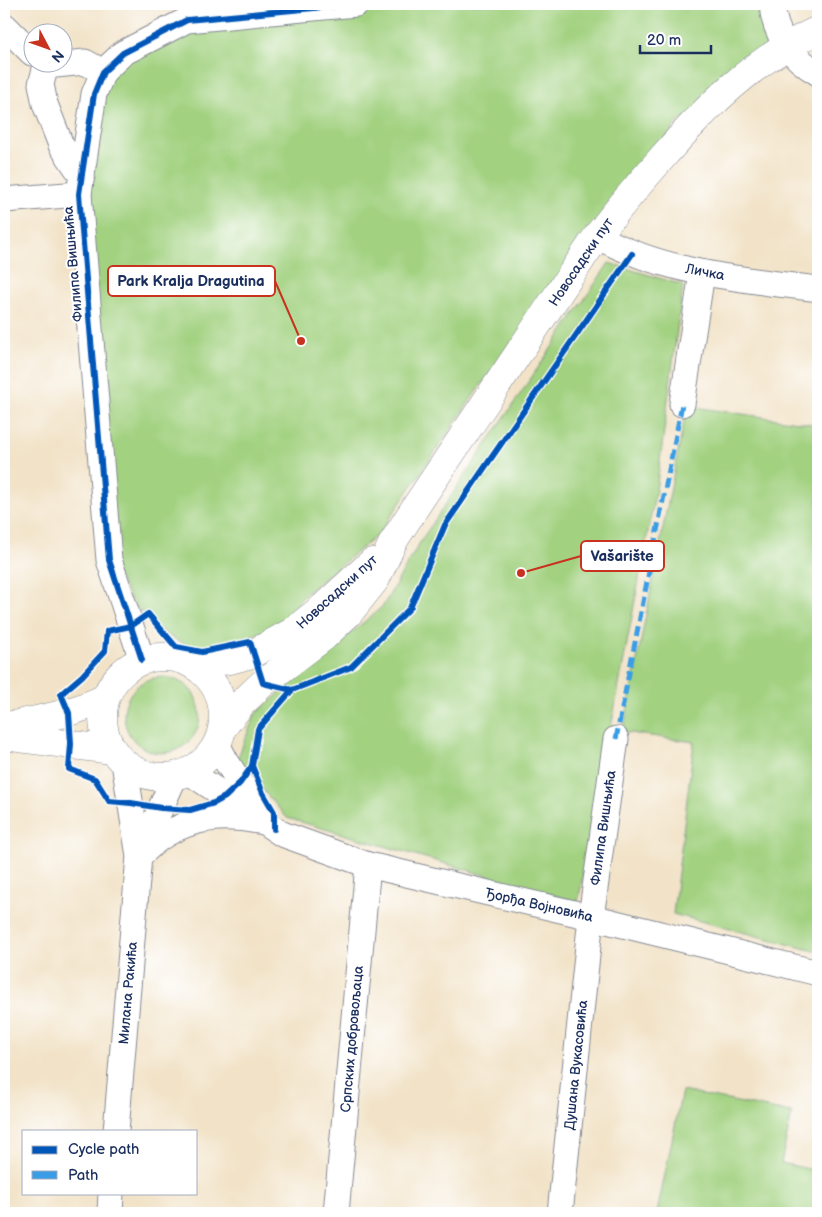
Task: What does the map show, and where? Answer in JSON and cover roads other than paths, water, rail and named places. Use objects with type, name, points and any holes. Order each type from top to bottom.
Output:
[{"type":"main road","name":"Новосадски пут","points":[[182,774],[200,765],[242,703],[263,684],[325,636],[349,613],[376,579],[393,542],[597,236],[619,207],[730,86],[786,46],[818,30]]},
{"type":"main road","name":"Новосадски пут","points":[[194,664],[230,660],[252,654],[292,632],[322,608],[393,542]]},
{"type":"main road","name":"Новосадски пут","points":[[118,756],[104,733],[102,716],[105,698],[114,682],[126,668],[142,660],[160,656],[178,658],[194,664],[209,676],[218,691],[224,709],[220,736]]},
{"type":"main road","points":[[4,727],[69,713],[105,698]]},
{"type":"main road","points":[[4,736],[118,756],[139,773],[157,777],[182,774]]},
{"type":"street","name":"Филипа Вишњића","points":[[142,660],[109,560],[81,185],[94,94],[103,72],[123,53],[187,20],[356,4]]},
{"type":"street","points":[[772,4],[775,20],[786,46],[804,64],[818,73]]},
{"type":"street","points":[[5,26],[22,43]]},
{"type":"street","points":[[72,61],[85,62],[103,72]]},
{"type":"street","points":[[4,200],[81,185],[61,145],[45,104],[40,72]]},
{"type":"street","name":"Личка","points":[[597,236],[632,254],[702,273],[818,289]]},
{"type":"street","points":[[682,404],[702,273]]},
{"type":"street","name":"Ђорђа Војновића","points":[[220,736],[226,762],[266,823]]},
{"type":"street","name":"Филипа Вишњића","points":[[591,917],[616,739]]},
{"type":"street","name":"Милана Ракића","points":[[116,1130],[139,856],[118,756]]},
{"type":"street","name":"Ђорђа Војновића","points":[[182,774],[204,783],[282,834],[368,865],[818,973]]},
{"type":"street","name":"Милана Ракића","points":[[139,856],[182,774]]},
{"type":"street","points":[[139,856],[160,838],[188,824],[211,818],[239,817],[266,823]]},
{"type":"street","name":"Српских добровољаца","points":[[336,1213],[368,865]]},
{"type":"street","name":"Душана Вукасовића","points":[[560,1213],[591,917]]},
{"type":"street","points":[[110,1213],[111,1194]]},
{"type":"place","name":"Park Kralja Dragutina","points":[[301,341]]},
{"type":"place","name":"Vašarište","points":[[521,573]]}]
